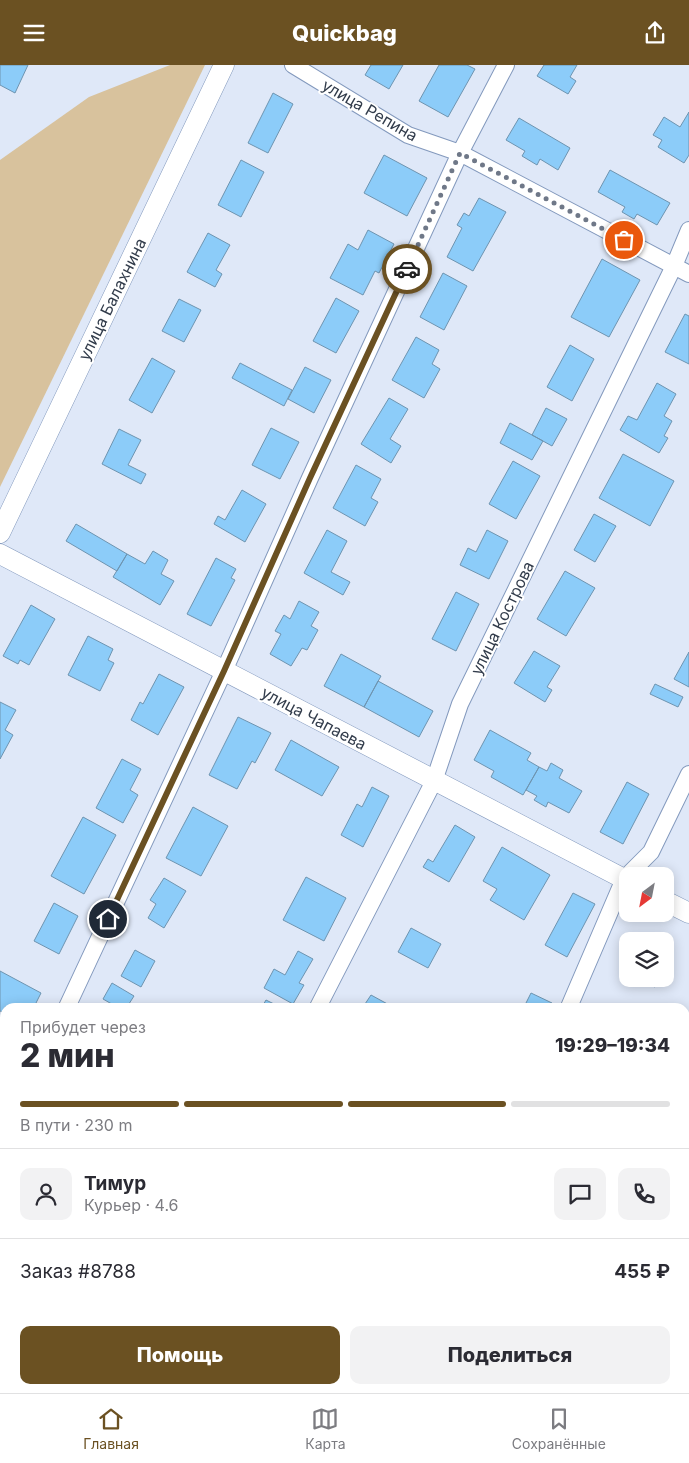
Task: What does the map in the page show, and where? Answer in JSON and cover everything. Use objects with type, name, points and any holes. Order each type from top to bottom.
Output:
[{"type":"street","name":"улица Балахнина","points":[[0,533],[224,65]]},
{"type":"street","name":"улица Репина","points":[[293,65],[408,135],[460,153],[689,274]]},
{"type":"street","points":[[68,1003],[224,671],[310,478],[460,153],[506,65]]},
{"type":"street","name":"улица Кострова","points":[[320,1003],[434,781],[460,704],[674,266],[689,230]]},
{"type":"street","name":"улица Чапаева","points":[[0,554],[619,876]]},
{"type":"street","points":[[638,867],[651,852],[689,775]]},
{"type":"street","points":[[571,1003],[619,896]]},
{"type":"street","points":[[674,906],[689,913]]},
{"type":"shaded area","points":[[170,65],[205,65],[0,487],[0,160],[89,97]]},
{"type":"building","points":[[0,65],[28,65],[15,93],[0,85]]},
{"type":"building","points":[[371,65],[403,65],[389,89],[365,75]]},
{"type":"building","points":[[439,65],[467,65],[475,69],[448,117],[419,101]]},
{"type":"building","points":[[544,65],[577,65],[570,77],[576,81],[568,94],[537,76]]},
{"type":"building","points":[[273,93],[293,104],[268,153],[248,143]]},
{"type":"building","points":[[689,112],[689,155],[684,163],[658,147],[662,140],[653,135],[664,117],[680,127]]},
{"type":"building","points":[[519,118],[570,148],[558,170],[540,159],[537,165],[522,156],[525,151],[506,140]]},
{"type":"building","points":[[384,155],[427,178],[407,216],[364,193]]},
{"type":"building","points":[[241,160],[264,172],[241,217],[218,205]]},
{"type":"building","points":[[610,170],[670,203],[657,225],[637,214],[634,219],[622,212],[625,207],[598,192]]},
{"type":"building","points":[[479,198],[506,212],[473,271],[447,257],[462,228],[457,225],[464,213],[469,216]]},
{"type":"building","points":[[368,230],[394,244],[379,273],[375,271],[363,295],[330,278],[348,244],[358,250]]},
{"type":"building","points":[[208,233],[230,245],[216,270],[222,274],[215,287],[187,272]]},
{"type":"building","points":[[602,259],[640,280],[609,337],[571,317]]},
{"type":"building","points":[[443,273],[467,286],[444,330],[420,317]]},
{"type":"building","points":[[336,298],[359,311],[336,353],[313,341]]},
{"type":"building","points":[[179,299],[201,310],[184,342],[162,331]]},
{"type":"building","points":[[685,314],[689,316],[689,364],[665,352]]},
{"type":"building","points":[[416,337],[439,350],[432,364],[440,369],[424,398],[392,380]]},
{"type":"building","points":[[570,345],[594,359],[572,401],[547,387]]},
{"type":"building","points":[[152,358],[175,371],[152,413],[129,400]]},
{"type":"building","points":[[240,363],[292,390],[284,406],[232,378]]},
{"type":"building","points":[[305,367],[331,380],[314,413],[288,399]]},
{"type":"building","points":[[657,383],[676,394],[664,416],[672,421],[664,436],[668,438],[659,453],[620,430],[628,416],[637,420]]},
{"type":"building","points":[[389,398],[408,409],[390,439],[401,446],[391,463],[361,444]]},
{"type":"building","points":[[546,408],[567,419],[552,446],[532,435]]},
{"type":"building","points":[[510,423],[543,441],[532,460],[500,443]]},
{"type":"building","points":[[271,428],[299,442],[280,479],[252,465]]},
{"type":"building","points":[[119,429],[141,440],[128,465],[146,474],[141,484],[102,464]]},
{"type":"building","points":[[623,454],[674,481],[650,526],[599,498]]},
{"type":"building","points":[[513,461],[540,476],[516,519],[489,504]]},
{"type":"building","points":[[356,465],[381,479],[371,498],[378,502],[365,526],[333,508]]},
{"type":"building","points":[[242,490],[266,504],[245,542],[214,524],[218,516],[225,520]]},
{"type":"building","points":[[594,514],[616,526],[595,562],[574,550]]},
{"type":"building","points":[[76,524],[127,554],[117,571],[66,541]]},
{"type":"building","points":[[327,530],[347,541],[331,572],[350,582],[343,595],[304,573]]},
{"type":"building","points":[[487,530],[508,541],[489,579],[460,565],[468,548],[476,552]]},
{"type":"building","points":[[153,551],[168,560],[161,574],[174,581],[160,605],[113,577],[127,554],[145,564]]},
{"type":"building","points":[[216,558],[236,569],[231,578],[235,580],[211,626],[187,614]]},
{"type":"building","points":[[565,571],[595,588],[566,636],[537,619]]},
{"type":"building","points":[[456,592],[479,604],[456,651],[432,639]]},
{"type":"building","points":[[299,601],[319,612],[311,626],[318,630],[307,650],[302,648],[291,666],[270,654],[281,634],[275,631],[284,615],[290,619]]},
{"type":"building","points":[[31,605],[55,619],[29,665],[20,660],[18,664],[3,656]]},
{"type":"building","points":[[88,636],[113,649],[108,660],[114,663],[100,691],[68,675]]},
{"type":"building","points":[[534,651],[560,666],[547,687],[552,690],[545,702],[514,683]]},
{"type":"building","points":[[689,652],[689,687],[674,679]]},
{"type":"building","points":[[341,654],[381,676],[364,707],[324,686]]},
{"type":"building","points":[[159,674],[184,687],[158,735],[131,720],[140,702],[143,704]]},
{"type":"building","points":[[378,681],[433,711],[419,737],[364,707]]},
{"type":"building","points":[[655,684],[683,697],[678,707],[650,694]]},
{"type":"building","points":[[0,702],[16,710],[5,730],[13,735],[0,759]]},
{"type":"building","points":[[238,717],[271,733],[255,763],[252,761],[237,789],[209,775]]},
{"type":"building","points":[[490,730],[531,753],[527,760],[539,767],[523,795],[491,777],[494,771],[474,760]]},
{"type":"building","points":[[291,740],[339,767],[322,796],[275,770]]},
{"type":"building","points":[[122,759],[141,769],[130,790],[138,795],[123,823],[96,808]]},
{"type":"building","points":[[551,763],[563,770],[559,778],[582,791],[569,813],[548,802],[546,807],[534,800],[537,796],[526,790],[539,767],[547,771]]},
{"type":"building","points":[[627,782],[649,794],[623,844],[600,832]]},
{"type":"building","points":[[372,787],[389,796],[363,847],[341,835],[357,804],[362,807]]},
{"type":"building","points":[[193,807],[228,826],[201,876],[166,858]]},
{"type":"building","points":[[83,817],[116,835],[84,894],[51,876]]},
{"type":"building","points":[[455,825],[475,837],[449,882],[423,867],[428,859],[433,862]]},
{"type":"building","points":[[502,847],[550,875],[524,920],[490,900],[497,889],[483,881]]},
{"type":"building","points":[[306,877],[346,898],[324,941],[283,920]]},
{"type":"building","points":[[164,878],[186,891],[164,928],[148,918],[156,904],[150,900]]},
{"type":"building","points":[[573,893],[595,904],[567,957],[545,945]]},
{"type":"building","points":[[54,903],[78,916],[59,954],[34,941]]},
{"type":"building","points":[[411,928],[441,944],[428,968],[398,952]]},
{"type":"building","points":[[135,950],[155,961],[141,987],[121,976]]},
{"type":"building","points":[[298,951],[313,959],[299,983],[304,985],[294,1003],[264,988],[274,969],[285,975]]},
{"type":"building","points":[[0,971],[41,993],[36,1003],[0,1003]]},
{"type":"building","points":[[112,983],[134,996],[130,1003],[110,1003],[103,999]]},
{"type":"building","points":[[531,993],[552,1003],[526,1003]]},
{"type":"building","points":[[371,995],[386,1003],[366,1003]]},
{"type":"way so far","points":[[407,269],[460,153],[624,240]]},
{"type":"route","points":[[108,919],[224,671],[310,478],[407,269]]}]
